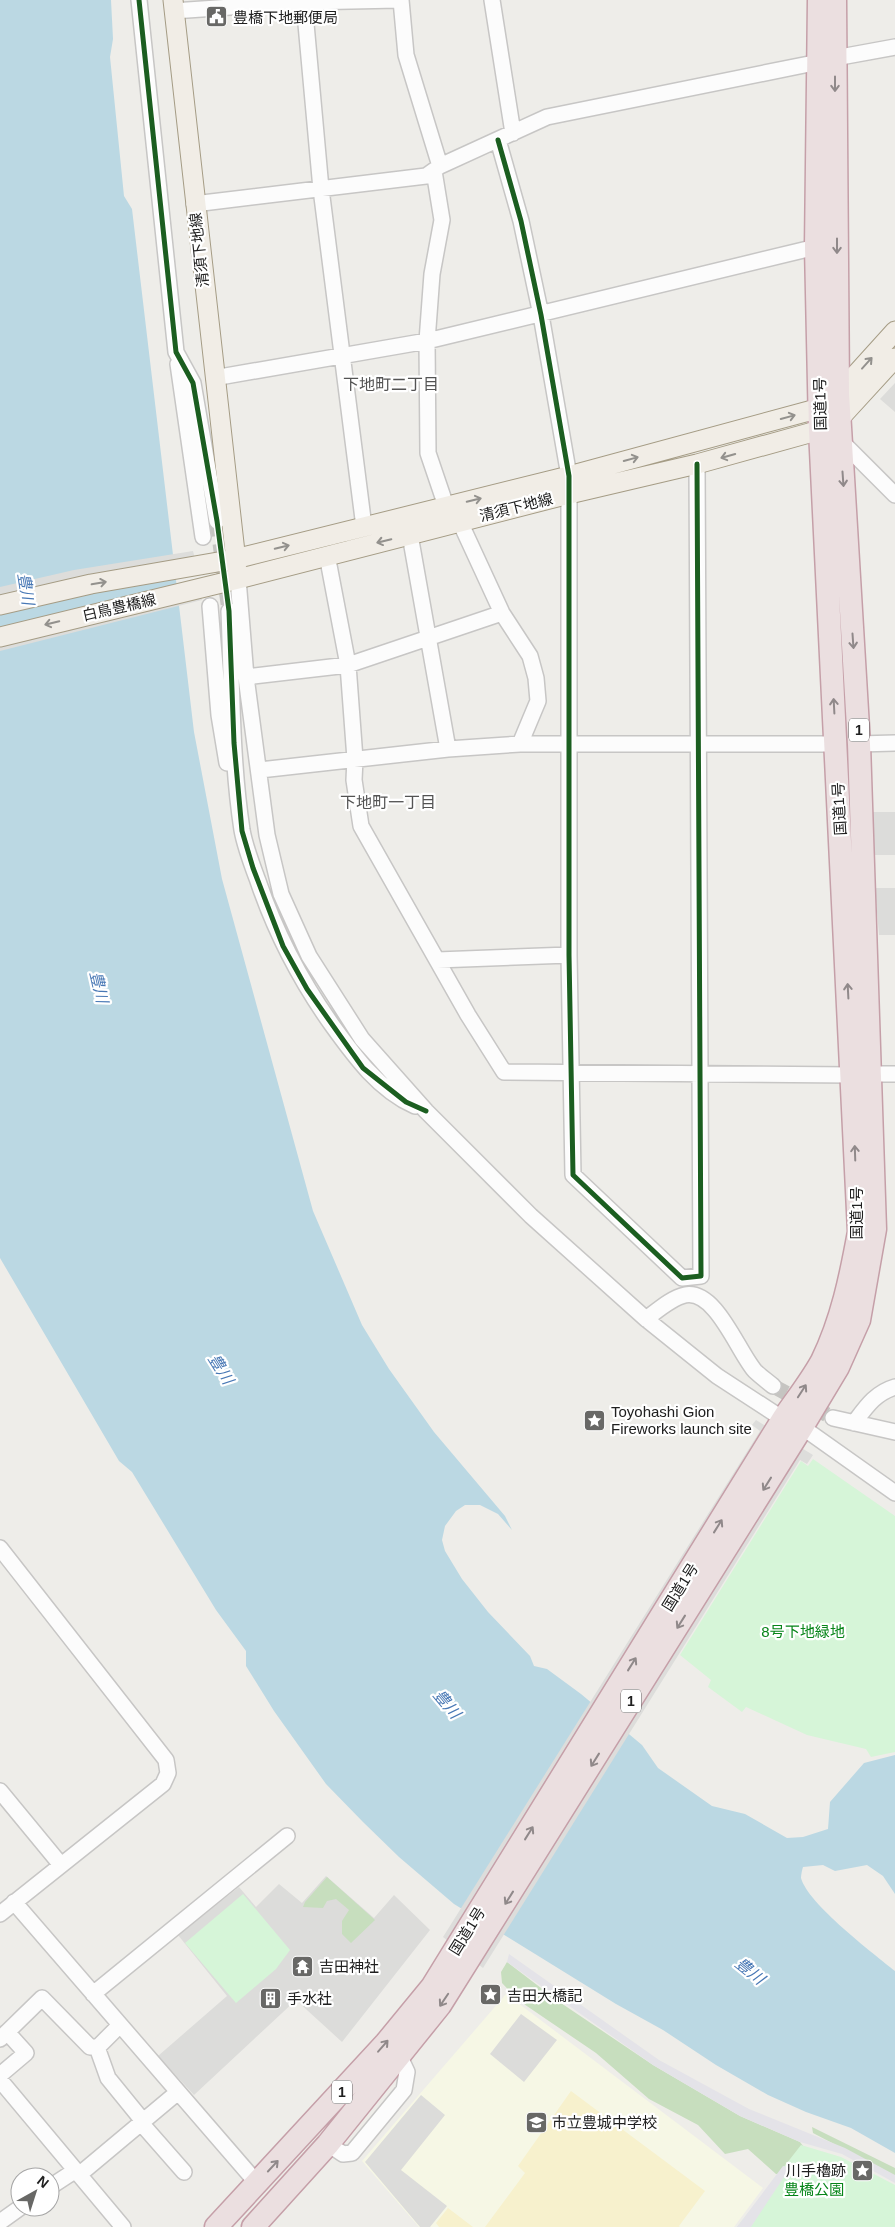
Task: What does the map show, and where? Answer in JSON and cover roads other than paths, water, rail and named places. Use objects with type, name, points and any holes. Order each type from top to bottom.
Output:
[{"type":"highway","name":"国道1号","points":[[253,2227],[328,2144],[400,2058],[440,2005],[464,1954],[788,1430],[821,1362],[840,1317],[849,1285],[859,1232],[861,1075],[860,744],[838,394],[827,60],[819,0]]},
{"type":"highway","name":"国道1号","points":[[835,0],[827,60],[816,247],[820,419],[836,744],[861,1075]]},
{"type":"highway","name":"国道1号","points":[[216,2227],[386,2043],[432,1987],[464,1954]]},
{"type":"main road","name":"清須下地線","points":[[173,6],[238,579],[460,522],[569,485],[820,419],[840,418],[895,358]]},
{"type":"main road","name":"清須下地線","points":[[235,559],[446,506],[697,464],[820,419],[838,394],[895,331]]},
{"type":"main road","name":"白鳥豊橋線","points":[[0,605],[91,584],[235,559]]},
{"type":"main road","name":"白鳥豊橋線","points":[[0,637],[201,586],[238,579]]},
{"type":"street","points":[[139,0],[176,352],[203,537]]},
{"type":"street","points":[[173,6],[400,0],[406,55],[437,168],[442,220],[432,274],[427,341],[428,453],[446,506]]},
{"type":"street","points":[[492,0],[514,132]]},
{"type":"street","points":[[304,2],[321,189],[364,527]]},
{"type":"street","points":[[194,204],[426,176],[437,168],[547,117],[895,47]]},
{"type":"street","points":[[498,140],[520,221],[541,315],[569,485],[569,955],[573,1175],[682,1278],[701,1276],[697,464]]},
{"type":"street","points":[[214,378],[427,341],[541,315],[816,247]]},
{"type":"street","points":[[176,352],[193,383],[218,521]]},
{"type":"street","points":[[841,441],[895,495]]},
{"type":"street","points":[[460,522],[502,613],[530,656],[536,678],[538,700],[520,744]]},
{"type":"street","points":[[410,535],[448,749]]},
{"type":"street","points":[[327,555],[348,665],[355,759],[354,780],[360,826],[468,1015],[504,1072],[895,1074]]},
{"type":"street","points":[[238,579],[246,677],[260,770],[267,835],[281,894],[309,956],[362,1039],[426,1111],[531,1216],[646,1319],[788,1430],[895,1493]]},
{"type":"street","points":[[210,606],[219,715],[227,763],[236,762]]},
{"type":"street","points":[[229,611],[236,762],[242,831],[262,893],[283,946],[307,989],[363,1068],[406,1102],[426,1111]]},
{"type":"street","points":[[246,677],[348,665],[502,613]]},
{"type":"street","points":[[260,770],[448,749],[520,744],[570,742],[836,744]]},
{"type":"street","points":[[860,744],[895,744]]},
{"type":"street","points":[[437,960],[569,955]]},
{"type":"street","points":[[646,1319],[685,1295],[694,1295],[706,1300],[715,1310],[755,1371],[773,1386]]},
{"type":"street","points":[[854,1423],[873,1398],[883,1391],[895,1387]]},
{"type":"street","points":[[832,1418],[895,1432]]},
{"type":"street","points":[[0,1548],[166,1760],[168,1773],[163,1784],[0,1914]]},
{"type":"street","points":[[1,1795],[61,1865]]},
{"type":"street","points":[[93,1994],[287,1836]]},
{"type":"street","points":[[14,1902],[257,2183]]},
{"type":"street","points":[[0,2075],[26,2053],[4,2036],[42,1998],[90,2047],[98,2047],[120,2025]]},
{"type":"street","points":[[98,2047],[108,2078],[184,2172]]},
{"type":"street","points":[[0,2080],[123,2227]]},
{"type":"street","points":[[60,2182],[78,2172],[178,2092]]},
{"type":"water","name":"豊川","points":[[0,0],[111,0],[113,39],[110,57],[124,196],[132,209],[194,732],[222,879],[313,1211],[362,1325],[389,1369],[434,1432],[505,1516],[512,1530],[498,1514],[480,1505],[465,1505],[456,1511],[445,1526],[442,1540],[445,1551],[462,1579],[488,1612],[530,1656],[534,1666],[547,1669],[581,1694],[642,1745],[658,1768],[712,1806],[745,1814],[787,1838],[803,1837],[828,1829],[830,1802],[864,1763],[895,1755],[895,1894],[883,1876],[867,1865],[835,1871],[823,1865],[803,1867],[801,1878],[806,1889],[828,1914],[857,1941],[895,1971],[895,2153],[851,2128],[806,2112],[768,2095],[454,1904],[399,1857],[363,1822],[326,1784],[274,1711],[246,1666],[246,1651],[216,1610],[132,1472],[119,1461],[0,1258]]},
{"type":"tunnel","points":[[217,521],[229,611]]},
{"type":"tunnel","points":[[773,1386],[833,1418]]},
{"type":"place","name":"豊橋下地郵便局","points":[[217,17]]},
{"type":"place","name":"Toyohashi Gion Fireworks launch site","points":[[595,1420]]},
{"type":"place","name":"吉田神社","points":[[303,1966]]},
{"type":"place","name":"吉田大橋記","points":[[491,1995]]},
{"type":"place","name":"手水社","points":[[271,1998]]},
{"type":"place","name":"市立豊城中学校","points":[[536,2122]]},
{"type":"place","name":"川手櫓跡","points":[[862,2170]]},
{"type":"district","name":"下地町二丁目","points":[[391,384]]},
{"type":"district","name":"下地町一丁目","points":[[388,802]]},
{"type":"park label","name":"8号下地緑地","points":[[803,1631]]},
{"type":"park label","name":"豊橋公園","points":[[814,2189]]}]
